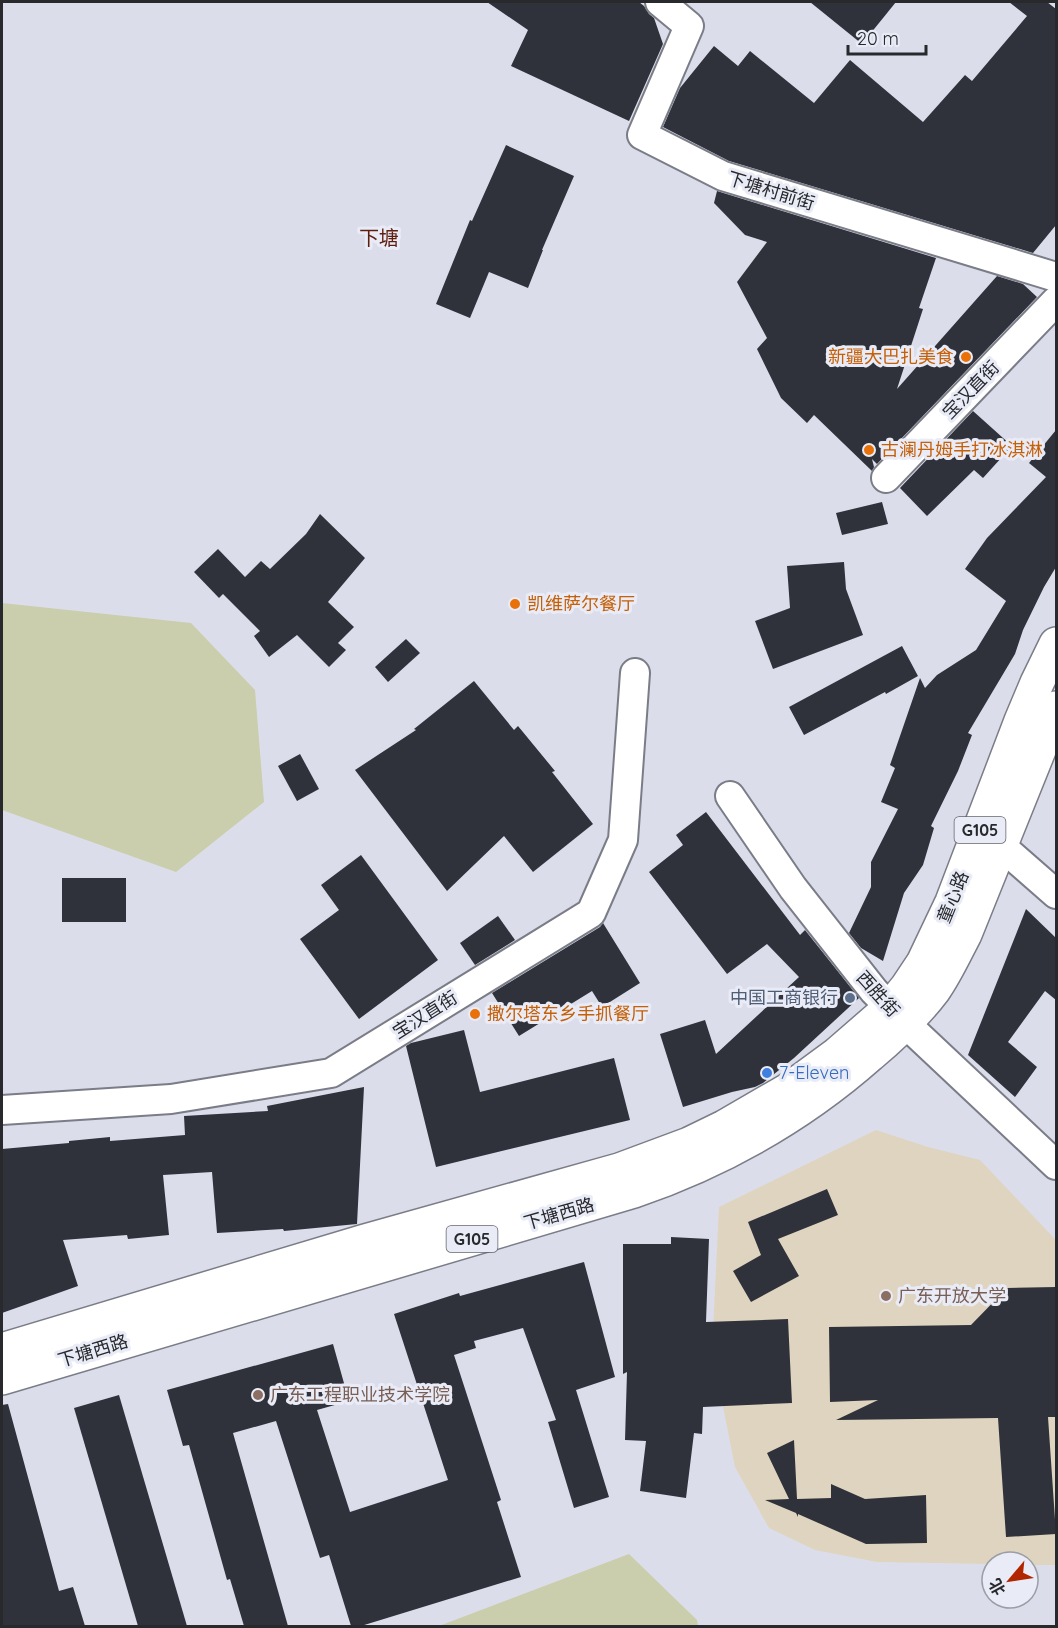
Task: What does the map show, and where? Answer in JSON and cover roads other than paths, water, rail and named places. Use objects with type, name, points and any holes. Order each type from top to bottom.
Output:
[{"type":"highway","name":"童心路","points":[[898,1016],[908,987],[923,963],[952,902],[1021,721],[1056,644]]},
{"type":"highway","name":"童心路","points":[[898,1016],[935,988],[951,962],[982,894],[1000,845],[1055,716]]},
{"type":"highway","name":"下塘西路","points":[[2,1350],[365,1241],[609,1173],[653,1158],[724,1127],[788,1090],[837,1054],[898,1016]]},
{"type":"highway","name":"下塘西路","points":[[2,1378],[581,1208],[674,1178],[753,1139],[814,1101],[850,1073],[898,1016]]},
{"type":"street","name":"下塘村前街","points":[[660,2],[689,26],[642,135],[723,176],[1056,277]]},
{"type":"street","name":"宝汉直街","points":[[886,478],[1056,302]]},
{"type":"street","name":"宝汉直街","points":[[2,1110],[171,1099],[331,1073],[591,913],[623,840],[635,673]]},
{"type":"street","name":"西胜街","points":[[730,796],[793,888],[859,973],[898,1016],[1056,1165]]},
{"type":"street","points":[[1000,845],[1056,894]]},
{"type":"place","name":"新疆大巴扎美食","points":[[966,357]]},
{"type":"place","name":"古澜丹姆手打冰淇淋","points":[[869,450]]},
{"type":"place","name":"凯维萨尔餐厅","points":[[515,604]]},
{"type":"place","name":"中国工商银行","points":[[850,998]]},
{"type":"place","name":"撒尔塔东乡手抓餐厅","points":[[475,1014]]},
{"type":"place","name":"7-Eleven","points":[[767,1073]]},
{"type":"place","name":"广东开放大学","points":[[886,1296]]},
{"type":"place","name":"广东工程职业技术学院","points":[[258,1395]]},
{"type":"district","name":"下塘","points":[[379,238]]}]
